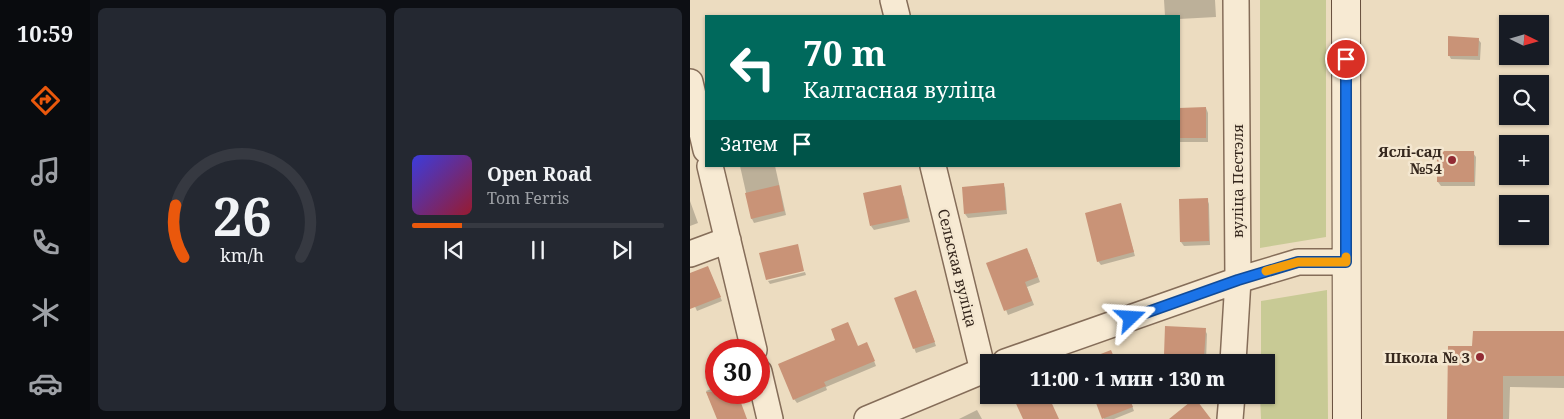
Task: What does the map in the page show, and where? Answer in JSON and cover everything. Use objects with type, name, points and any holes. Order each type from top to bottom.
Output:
[{"type":"street","points":[[893,0],[897,15]]},
{"type":"street","name":"вуліца Пестэля","points":[[1233,354],[1238,280],[1236,0]]},
{"type":"street","points":[[1346,0],[1347,419]]},
{"type":"street","points":[[690,82],[705,146]]},
{"type":"street","points":[[710,167],[751,339]]},
{"type":"street","name":"Сельская вуліца","points":[[933,167],[988,354]]},
{"type":"street","points":[[690,254],[728,240]]},
{"type":"street","points":[[1029,354],[1238,280],[1298,262],[1346,262]]},
{"type":"street","points":[[867,419],[980,372]]},
{"type":"street","points":[[766,404],[770,419]]},
{"type":"street","points":[[1230,419],[1231,404]]},
{"type":"green space","points":[[1260,0],[1326,0],[1326,237],[1260,248]]},
{"type":"green space","points":[[1327,290],[1328,419],[1261,419],[1260,404],[1275,404],[1275,354],[1261,354],[1261,301]]},
{"type":"building","points":[[1448,36],[1479,38],[1478,56],[1448,56]]},
{"type":"building","points":[[1206,107],[1206,138],[1180,138],[1180,108]]},
{"type":"building","points":[[1437,151],[1474,151],[1474,182],[1437,182]]},
{"type":"building","points":[[1004,183],[1006,210],[964,214],[962,187]]},
{"type":"building","points":[[779,185],[784,211],[751,219],[745,193]]},
{"type":"building","points":[[901,185],[908,218],[870,226],[863,193]]},
{"type":"building","points":[[1208,198],[1209,241],[1180,242],[1179,199]]},
{"type":"building","points":[[1121,203],[1134,252],[1097,262],[1085,213]]},
{"type":"building","points":[[798,244],[804,271],[766,280],[759,253]]},
{"type":"building","points":[[1027,248],[1038,277],[1025,282],[1032,301],[1004,311],[986,263]]},
{"type":"building","points":[[708,266],[721,297],[690,309],[690,273]]},
{"type":"building","points":[[916,290],[935,342],[913,349],[894,298]]},
{"type":"building","points":[[848,322],[858,346],[867,342],[875,361],[824,382],[826,386],[793,400],[778,364],[835,340],[831,329]]},
{"type":"building","points":[[1165,326],[1206,328],[1204,354],[1164,354]]},
{"type":"building","points":[[1473,331],[1564,331],[1564,376],[1503,376],[1503,419],[1447,419],[1448,346],[1472,346]]},
{"type":"building","points":[[1111,350],[1113,354],[1101,354]]},
{"type":"building","points":[[711,404],[741,404],[747,419],[717,419]]},
{"type":"building","points":[[1016,404],[1052,404],[1059,419],[1023,419]]},
{"type":"building","points":[[1096,404],[1132,404],[1133,407],[1102,419]]},
{"type":"building","points":[[1188,404],[1200,404],[1211,419],[1169,419]]},
{"type":"slow traffic","points":[[1266,271],[1298,262],[1346,262],[1346,257]]},
{"type":"place","name":"Яслі-сад №54","points":[[1452,160]]},
{"type":"place","name":"Школа № 3","points":[[1480,357]]},
{"type":"route","points":[[1131,318],[1238,280],[1298,262],[1346,262],[1346,59]]}]
